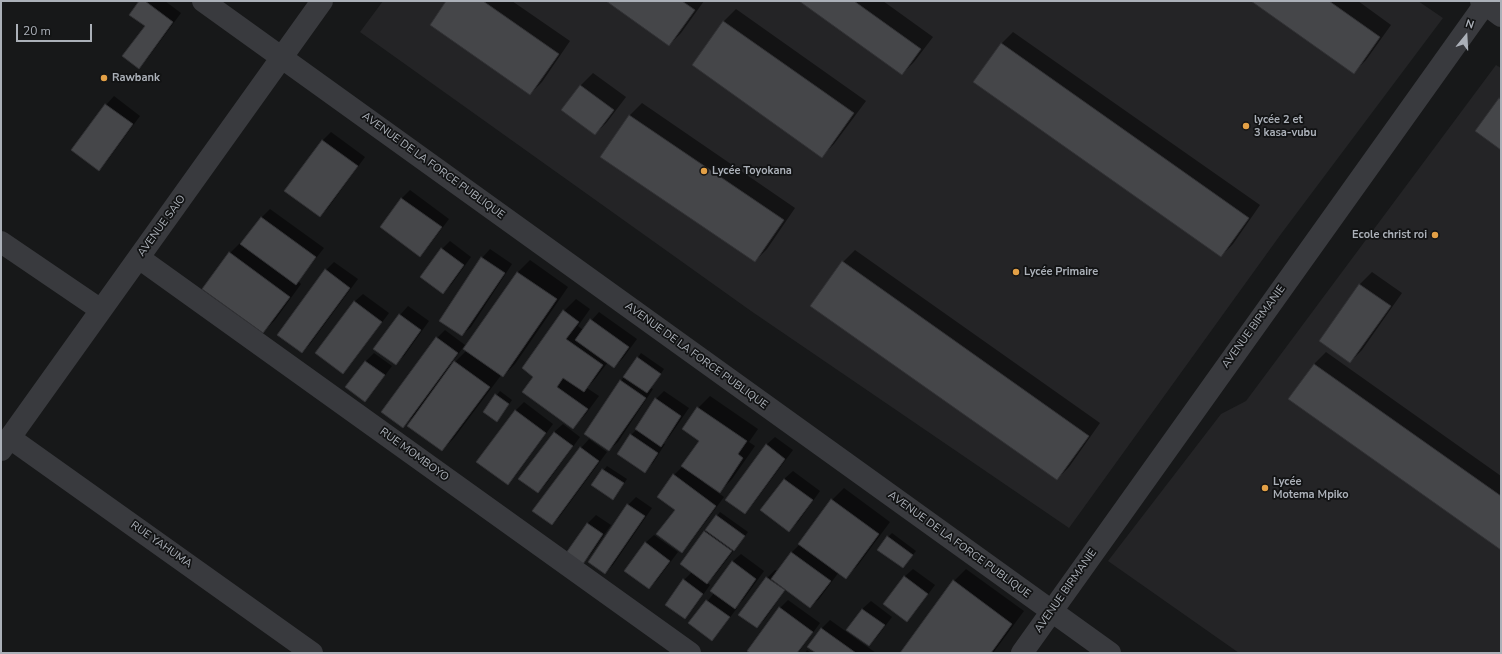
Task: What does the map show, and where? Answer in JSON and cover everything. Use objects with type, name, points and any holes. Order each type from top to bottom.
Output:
[{"type":"street","name":"AVENUE DE LA FORCE PUBLIQUE","points":[[203,1],[1110,653]]},
{"type":"street","name":"AVENUE SAIO","points":[[5,444],[322,1]]},
{"type":"street","name":"AVENUE BIRMANIE","points":[[1022,653],[1488,5]]},
{"type":"street","points":[[1,242],[101,310]]},
{"type":"street","name":"RUE MOMBOYO","points":[[139,258],[690,653]]},
{"type":"street","name":"RUE YAHUMA","points":[[5,444],[312,653]]},
{"type":"shaded area","points":[[383,1],[1418,1],[1443,18],[1281,234],[1069,528],[751,311],[360,32]]},
{"type":"shaded area","points":[[1496,65],[1501,68],[1501,653],[1239,653],[1108,561],[1221,414],[1246,401]]},
{"type":"building","points":[[139,1],[145,1],[173,22],[139,69],[122,56],[145,26],[129,15]]},
{"type":"building","points":[[446,1],[483,1],[559,54],[530,95],[430,25]]},
{"type":"building","points":[[606,1],[682,1],[695,10],[669,46]]},
{"type":"building","points":[[799,1],[854,1],[921,49],[902,75]]},
{"type":"building","points":[[1251,1],[1329,1],[1380,37],[1354,74]]},
{"type":"building","points":[[723,21],[854,113],[822,158],[692,65]]},
{"type":"building","points":[[1001,43],[1249,218],[1221,257],[973,82]]},
{"type":"building","points":[[580,85],[614,110],[595,135],[561,110]]},
{"type":"building","points":[[1499,98],[1501,99],[1501,150],[1475,131]]},
{"type":"building","points":[[105,104],[133,124],[99,171],[71,150]]},
{"type":"building","points":[[629,115],[784,220],[755,262],[600,157]]},
{"type":"building","points":[[322,140],[358,166],[320,217],[284,191]]},
{"type":"building","points":[[401,198],[442,227],[420,257],[380,227]]},
{"type":"building","points":[[261,217],[316,257],[296,285],[240,244]]},
{"type":"building","points":[[441,248],[464,265],[443,294],[420,277]]},
{"type":"building","points":[[229,252],[290,297],[263,333],[202,289]]},
{"type":"building","points":[[481,257],[505,273],[462,336],[439,321]]},
{"type":"building","points":[[842,261],[1089,436],[1057,480],[810,306]]},
{"type":"building","points":[[325,269],[350,288],[302,353],[277,335]]},
{"type":"building","points":[[517,272],[557,299],[503,377],[463,349]]},
{"type":"building","points":[[1359,284],[1391,306],[1350,363],[1319,341]]},
{"type":"building","points":[[354,301],[382,322],[343,374],[315,353]]},
{"type":"building","points":[[563,310],[579,322],[566,339],[603,365],[584,392],[563,378],[557,387],[588,409],[573,429],[522,392],[533,377],[522,368]]},
{"type":"building","points":[[399,314],[421,330],[396,365],[373,349]]},
{"type":"building","points":[[590,319],[629,347],[614,368],[575,340]]},
{"type":"building","points":[[436,337],[458,353],[403,428],[381,412]]},
{"type":"building","points":[[637,357],[661,374],[647,393],[623,377]]},
{"type":"building","points":[[365,361],[385,375],[365,402],[345,387]]},
{"type":"building","points":[[454,361],[490,387],[442,451],[407,426]]},
{"type":"building","points":[[1314,364],[1501,496],[1501,550],[1288,399]]},
{"type":"building","points":[[620,380],[646,398],[609,451],[584,434]]},
{"type":"building","points":[[495,394],[509,404],[497,422],[483,412]]},
{"type":"building","points":[[655,398],[681,416],[661,447],[635,429]]},
{"type":"building","points":[[697,407],[747,441],[738,454],[743,458],[720,493],[681,466],[699,441],[682,429]]},
{"type":"building","points":[[515,410],[546,433],[508,485],[476,462]]},
{"type":"building","points":[[554,432],[573,446],[538,493],[518,479]]},
{"type":"building","points":[[630,434],[658,453],[645,473],[617,454]]},
{"type":"building","points":[[766,444],[785,459],[745,514],[725,500]]},
{"type":"building","points":[[580,447],[599,461],[552,525],[532,511]]},
{"type":"building","points":[[602,469],[624,483],[613,500],[591,485]]},
{"type":"building","points":[[673,474],[716,506],[682,553],[656,534],[675,510],[657,497]]},
{"type":"building","points":[[784,479],[813,500],[789,532],[760,510]]},
{"type":"building","points":[[831,499],[879,534],[846,579],[798,544]]},
{"type":"building","points":[[627,504],[645,516],[605,574],[588,562]]},
{"type":"building","points":[[716,515],[745,536],[734,551],[705,530]]},
{"type":"building","points":[[587,523],[603,534],[583,564],[566,553]]},
{"type":"building","points":[[704,531],[732,551],[707,584],[680,564]]},
{"type":"building","points":[[887,536],[913,555],[903,568],[877,550]]},
{"type":"building","points":[[645,542],[670,561],[649,589],[624,571]]},
{"type":"building","points":[[791,552],[831,581],[810,608],[771,579]]},
{"type":"building","points":[[732,561],[756,579],[735,609],[710,591]]},
{"type":"building","points":[[904,576],[928,594],[907,622],[883,604]]},
{"type":"building","points":[[766,577],[785,590],[757,628],[738,615]]},
{"type":"building","points":[[683,579],[703,594],[685,619],[665,605]]},
{"type":"building","points":[[953,580],[1012,624],[991,653],[900,653]]},
{"type":"building","points":[[706,600],[730,617],[712,641],[688,623]]},
{"type":"building","points":[[779,607],[813,632],[797,653],[750,653],[747,651]]},
{"type":"building","points":[[862,609],[885,625],[869,646],[846,630]]},
{"type":"building","points":[[821,628],[856,653],[816,653],[807,647]]},
{"type":"place","name":"Rawbank","points":[[104,78]]},
{"type":"place","name":"lycée 2 et 3 kasa-vubu","points":[[1246,126]]},
{"type":"place","name":"Lycée Toyokana","points":[[704,171]]},
{"type":"place","name":"Ecole christ roi","points":[[1435,235]]},
{"type":"place","name":"Lycée Primaire","points":[[1016,272]]},
{"type":"place","name":"Lycée Motema Mpiko","points":[[1265,488]]}]
